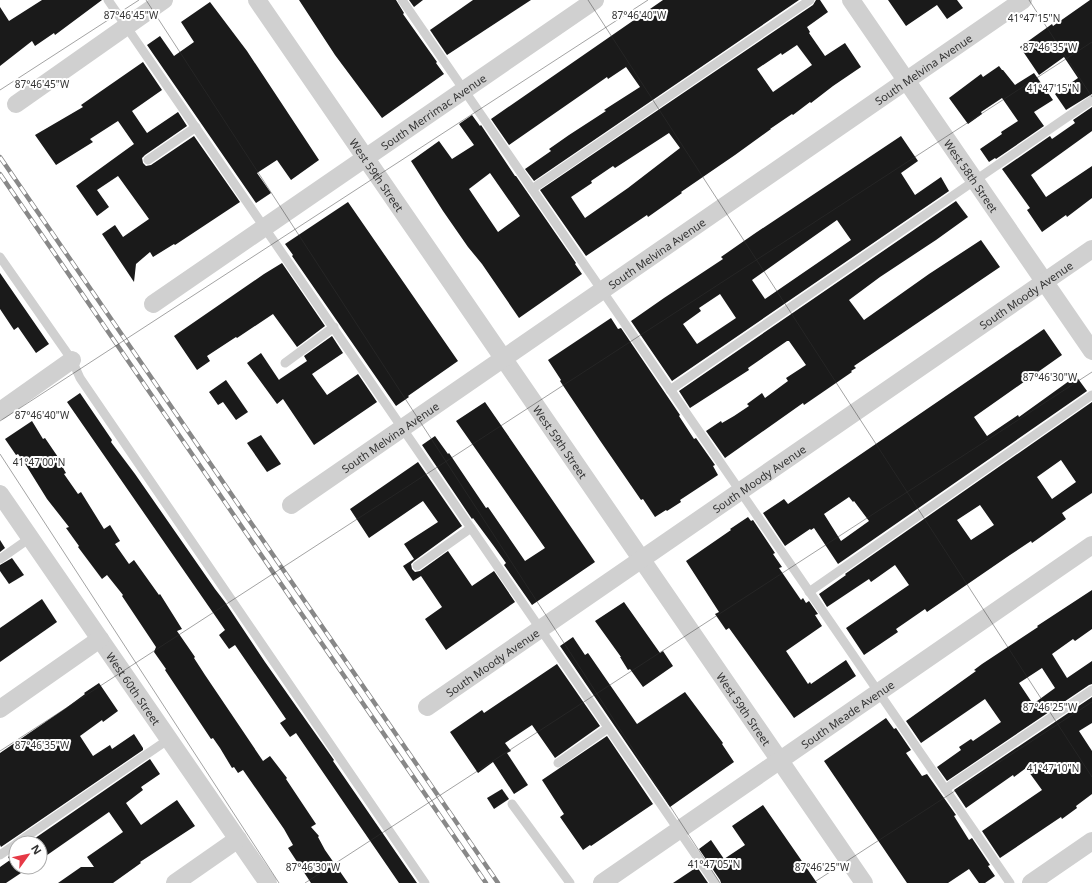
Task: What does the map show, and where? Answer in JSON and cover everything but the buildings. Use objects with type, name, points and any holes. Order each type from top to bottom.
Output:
[{"type":"street","points":[[16,104],[164,0]]},
{"type":"street","name":"West 59th Street","points":[[257,0],[864,883]]},
{"type":"street","name":"South Merrimac Avenue","points":[[153,304],[595,0]]},
{"type":"street","name":"West 58th Street","points":[[851,0],[1092,350]]},
{"type":"street","name":"South Melvina Avenue","points":[[291,505],[1022,0]]},
{"type":"street","name":"South Moody Avenue","points":[[427,707],[1092,249]]},
{"type":"street","points":[[0,412],[72,360]]},
{"type":"street","name":"West 60th Street","points":[[0,494],[268,883]]},
{"type":"street","name":"South Meade Avenue","points":[[602,883],[1092,545]]},
{"type":"street","points":[[0,708],[100,639]]},
{"type":"street","points":[[175,883],[238,839]]},
{"type":"street","points":[[1031,883],[1092,841]]},
{"type":"lane","points":[[108,0],[715,883]]},
{"type":"lane","points":[[402,0],[1010,883]]},
{"type":"lane","points":[[532,189],[810,0]]},
{"type":"lane","points":[[670,390],[1092,100]]},
{"type":"lane","points":[[148,160],[196,127]]},
{"type":"lane","points":[[0,257],[72,360],[80,378],[425,883]]},
{"type":"lane","points":[[285,363],[334,327]]},
{"type":"lane","points":[[810,592],[1092,395]]},
{"type":"lane","points":[[418,566],[471,528]]},
{"type":"lane","points":[[0,559],[30,538]]},
{"type":"lane","points":[[946,789],[1092,690]]},
{"type":"lane","points":[[558,763],[608,728]]},
{"type":"lane","points":[[29,835],[169,739]]},
{"type":"lane","points":[[512,804],[570,883]]},
{"type":"railway","points":[[0,157],[498,883]]},
{"type":"railway","points":[[0,174],[486,883]]}]
